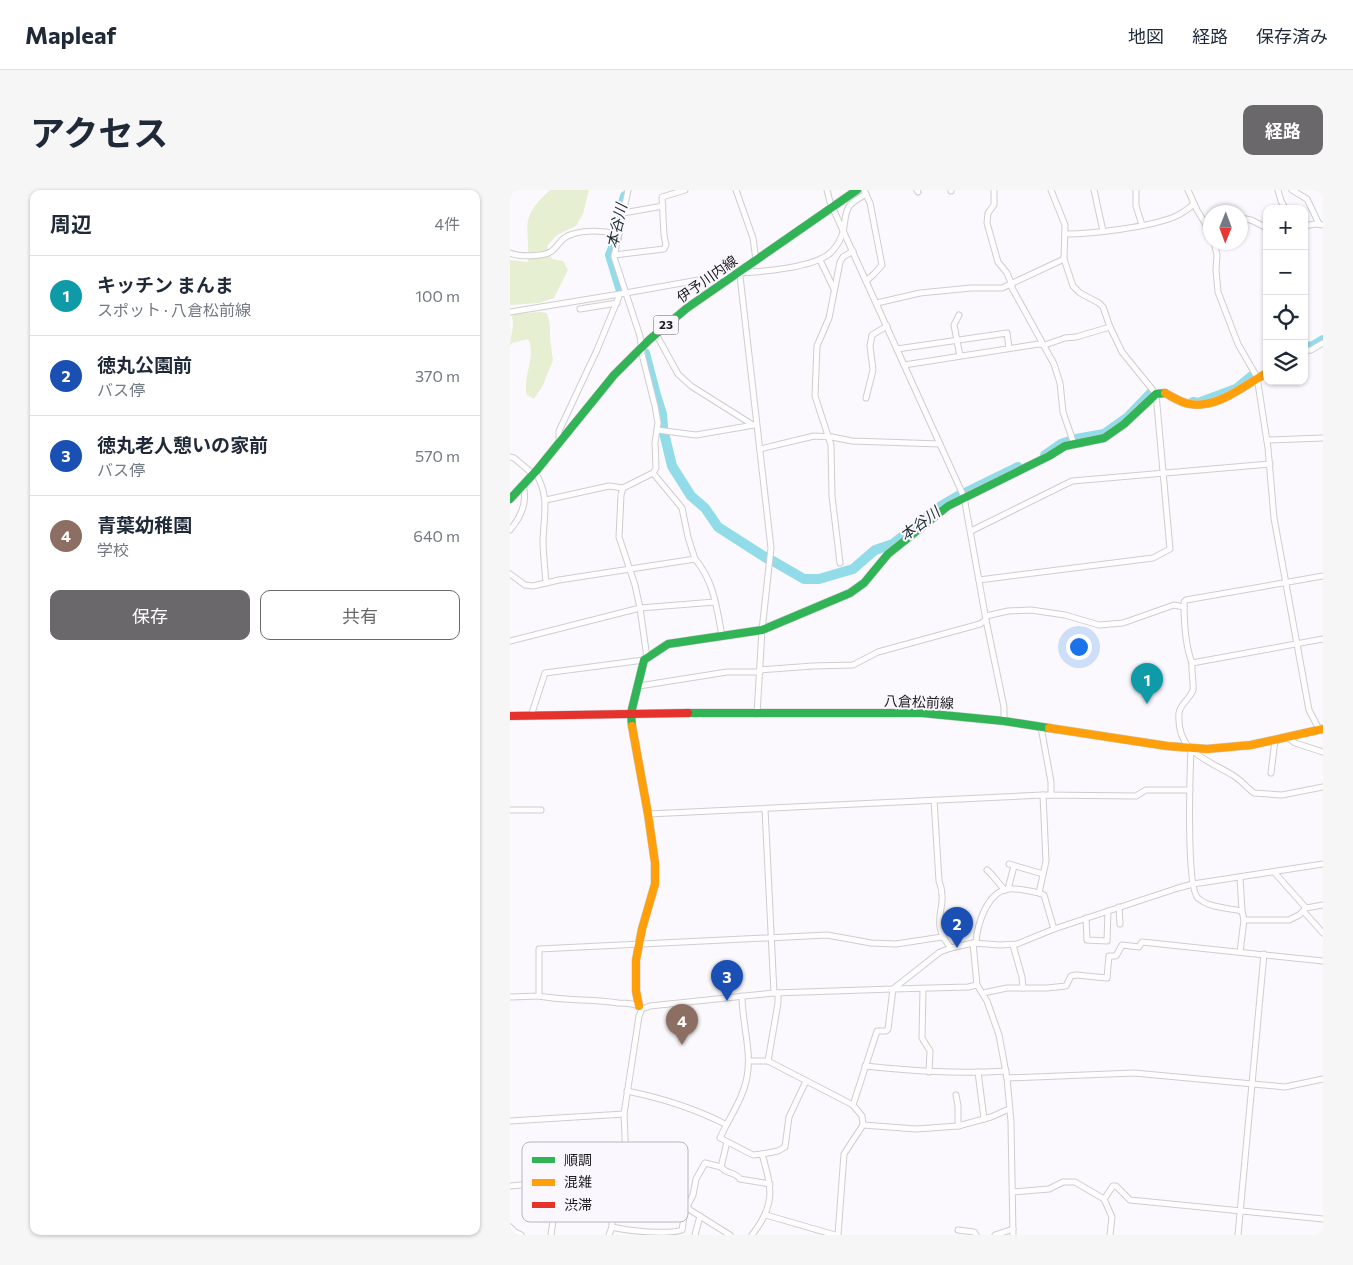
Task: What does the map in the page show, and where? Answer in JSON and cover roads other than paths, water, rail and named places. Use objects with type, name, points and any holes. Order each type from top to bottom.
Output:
[{"type":"main road","name":"伊予川内線","points":[[510,499],[534,473],[614,375],[656,334],[688,308],[857,190]]},
{"type":"main road","points":[[641,1007],[636,974],[639,944],[655,884],[656,873],[631,713],[646,659],[668,644],[762,630],[858,589],[888,554],[937,514],[964,497],[1044,459],[1064,446],[1098,440],[1112,433],[1156,394],[1165,393],[1188,404],[1203,405],[1236,393],[1263,375]]},
{"type":"main road","name":"八倉松前線","points":[[510,716],[631,713],[922,713],[1004,721],[1191,749],[1223,749],[1287,738],[1321,729]]},
{"type":"street","points":[[546,500],[609,486],[623,488],[656,468],[657,415],[645,369],[635,317],[623,293],[614,254],[628,190]]},
{"type":"street","points":[[614,254],[664,249],[666,245],[662,196],[685,190]]},
{"type":"street","points":[[736,190],[753,238],[756,260]]},
{"type":"street","points":[[827,190],[964,497],[1004,707],[1004,721]]},
{"type":"street","points":[[994,190],[994,205],[988,213],[987,223],[998,262],[1007,273],[1011,285],[1057,373],[1064,412],[1074,444]]},
{"type":"street","points":[[979,580],[1154,558],[1170,549],[1156,394],[1122,352],[1103,307],[1076,290],[1064,260],[1065,225],[1050,190]]},
{"type":"street","points":[[1094,190],[1102,231]]},
{"type":"street","points":[[1136,190],[1136,206],[1142,225]]},
{"type":"street","points":[[1188,190],[1203,219]]},
{"type":"street","points":[[1278,190],[1283,205]]},
{"type":"street","points":[[1292,190],[1307,199],[1321,224],[1308,226]]},
{"type":"street","points":[[510,312],[820,260],[834,249],[844,231],[846,214],[850,205],[865,192],[870,203],[882,265],[866,281]]},
{"type":"street","points":[[1066,234],[1142,225],[1177,216],[1194,204]]},
{"type":"street","points":[[623,213],[663,206]]},
{"type":"street","points":[[1248,219],[1263,226]]},
{"type":"street","points":[[510,254],[515,256],[531,256],[547,253],[562,239],[572,234],[586,231],[604,231],[619,234]]},
{"type":"street","points":[[1216,250],[1216,280],[1220,298],[1243,355],[1258,377],[1270,464],[1274,518],[1309,710],[1321,729]]},
{"type":"street","points":[[840,563],[832,496],[831,445],[817,406],[815,380],[817,346],[829,318],[840,262],[843,257],[853,251]]},
{"type":"street","points":[[820,260],[834,290]]},
{"type":"street","points":[[876,303],[920,293],[971,288],[1002,288],[1064,260]]},
{"type":"street","points":[[738,273],[740,276],[755,425],[760,449],[772,548],[762,630],[757,714]]},
{"type":"street","points":[[559,442],[559,431],[623,293]]},
{"type":"street","points":[[580,309],[617,303]]},
{"type":"street","points":[[959,315],[954,325],[960,356]]},
{"type":"street","points":[[866,398],[873,370],[870,346],[872,335],[887,326]]},
{"type":"street","points":[[904,365],[1009,348],[1045,345],[1110,327]]},
{"type":"street","points":[[897,349],[1007,333],[1009,348]]},
{"type":"street","points":[[656,334],[678,374],[691,386],[755,425]]},
{"type":"street","points":[[1308,350],[1323,343]]},
{"type":"street","points":[[657,430],[696,435],[755,425]]},
{"type":"street","points":[[760,449],[814,436],[827,436],[852,441],[940,444]]},
{"type":"street","points":[[1267,440],[1323,438]]},
{"type":"street","points":[[510,457],[540,478],[546,500],[543,541],[546,583]]},
{"type":"street","points":[[971,531],[1072,481],[1270,464]]},
{"type":"street","points":[[652,472],[682,508],[695,559],[707,575],[722,636]]},
{"type":"street","points":[[510,530],[523,510],[525,492],[523,485]]},
{"type":"street","points":[[531,716],[545,673],[646,659],[640,608],[620,537],[620,495],[623,488]]},
{"type":"street","points":[[510,574],[529,586],[695,559]]},
{"type":"street","points":[[1323,576],[1186,600],[1184,607],[1187,649],[1192,663],[1194,688],[1180,709],[1179,714],[1182,734],[1197,756],[1242,781],[1254,793],[1282,795],[1323,787]]},
{"type":"street","points":[[510,641],[640,608],[715,602]]},
{"type":"street","points":[[639,686],[727,672],[853,665],[878,652],[980,624],[986,618],[1008,611],[1031,610],[1065,615],[1099,625],[1123,623],[1174,605],[1184,607]]},
{"type":"street","points":[[1192,663],[1323,639]]},
{"type":"street","points":[[1041,727],[1051,782],[1051,795]]},
{"type":"street","points":[[1287,738],[1294,743],[1323,752]]},
{"type":"street","points":[[1271,773],[1275,740]]},
{"type":"street","points":[[1191,749],[1190,790],[1193,884],[1196,898],[1242,911]]},
{"type":"street","points":[[648,814],[1043,795],[1136,796],[1146,790],[1190,790]]},
{"type":"street","points":[[1039,893],[1046,861],[1043,795]]},
{"type":"street","points":[[934,800],[939,881],[942,894],[939,919],[942,937],[951,948]]},
{"type":"street","points":[[765,809],[771,938],[778,1004],[768,1061]]},
{"type":"street","points":[[510,810],[542,810]]},
{"type":"street","points":[[853,1105],[876,1031],[886,1031],[888,1029],[894,989],[940,952],[975,943],[1013,944],[1028,941],[1054,929],[1193,884],[1323,864]]},
{"type":"street","points":[[1007,890],[1012,865],[1043,874]]},
{"type":"street","points":[[987,870],[1007,890]]},
{"type":"street","points":[[1274,872],[1323,933]]},
{"type":"street","points":[[1240,877],[1244,920],[1240,952]]},
{"type":"street","points":[[995,1235],[1013,1232],[1013,1192],[1007,1078],[999,1035],[983,993],[977,985],[975,943],[980,923],[988,904],[996,895],[1007,890],[1044,895],[1054,929]]},
{"type":"street","points":[[1244,920],[1289,920],[1305,910],[1323,905]]},
{"type":"street","points":[[1118,908],[1120,924]]},
{"type":"street","points":[[1086,918],[1087,940],[1108,941],[1108,911]]},
{"type":"street","points":[[539,996],[539,949],[827,935],[871,943],[896,944],[942,937]]},
{"type":"street","points":[[983,993],[1007,988],[1066,986],[1071,976],[1076,975],[1107,978],[1109,956],[1116,956],[1122,945],[1139,947],[1142,942],[1323,961]]},
{"type":"street","points":[[1013,944],[1023,988]]},
{"type":"street","points":[[1238,1235],[1264,954]]},
{"type":"street","points":[[510,996],[599,1000],[641,1007],[776,993],[923,989],[977,985]]},
{"type":"street","points":[[923,989],[922,1038],[930,1051],[929,1072]]},
{"type":"street","points":[[742,996],[748,1061],[747,1080],[720,1138],[753,1155],[778,1151],[785,1147],[789,1117],[806,1081]]},
{"type":"street","points":[[625,1142],[624,1114],[641,1007]]},
{"type":"street","points":[[748,1061],[768,1061],[853,1105],[862,1116],[863,1125],[844,1154],[836,1235],[766,1215]]},
{"type":"street","points":[[864,1066],[929,1072],[1006,1071]]},
{"type":"street","points":[[978,1072],[984,1119]]},
{"type":"street","points":[[1007,1078],[1134,1073],[1289,1087],[1323,1079]]},
{"type":"street","points":[[627,1091],[702,1112],[725,1124]]},
{"type":"street","points":[[956,1095],[958,1126]]},
{"type":"street","points":[[863,1125],[916,1129],[958,1126],[984,1119],[1009,1109]]},
{"type":"street","points":[[510,1121],[624,1114]]},
{"type":"street","points":[[721,1167],[728,1142]]},
{"type":"street","points":[[752,1235],[766,1215],[771,1190],[762,1154]]},
{"type":"street","points":[[688,1206],[693,1196],[696,1178],[705,1163],[737,1174],[740,1179],[770,1184]]},
{"type":"street","points":[[1013,1192],[1049,1188],[1070,1182],[1079,1184],[1104,1199],[1112,1217],[1110,1235]]},
{"type":"street","points":[[1104,1199],[1113,1186],[1116,1186],[1130,1200],[1323,1219]]},
{"type":"street","points":[[688,1209],[730,1235]]},
{"type":"street","points":[[695,1235],[700,1216]]},
{"type":"street","points":[[551,1235],[553,1222]]},
{"type":"street","points":[[609,1235],[612,1222]]},
{"type":"street","points":[[612,1227],[649,1233],[677,1233],[682,1230],[684,1222]]},
{"type":"street","points":[[510,1227],[522,1235]]},
{"type":"street","points":[[958,1230],[974,1232],[976,1235]]},
{"type":"waterway","name":"本谷川","points":[[621,291],[610,255],[617,238],[618,221],[625,196]]},
{"type":"waterway","name":"本谷川","points":[[1308,347],[1323,340]]},
{"type":"waterway","name":"本谷川","points":[[645,353],[662,414],[663,427]]},
{"type":"waterway","name":"本谷川","points":[[1193,402],[1198,403],[1236,389],[1253,375]]},
{"type":"waterway","name":"本谷川","points":[[1076,439],[1104,434],[1128,417],[1151,393]]},
{"type":"waterway","name":"本谷川","points":[[664,433],[672,466],[691,496],[705,508],[718,527],[768,559]]},
{"type":"waterway","name":"本谷川","points":[[1045,455],[1061,444],[1070,441]]},
{"type":"waterway","name":"本谷川","points":[[967,492],[1018,467]]},
{"type":"waterway","name":"本谷川","points":[[773,561],[804,579],[819,579],[853,569],[875,550],[893,544],[941,506],[958,496]]},
{"type":"place","name":"キッチン まんま","points":[[1147,704]]},
{"type":"place","name":"徳丸公園前","points":[[957,948]]},
{"type":"place","name":"徳丸老人憩いの家前","points":[[727,1001]]},
{"type":"place","name":"青葉幼稚園","points":[[682,1045]]}]
